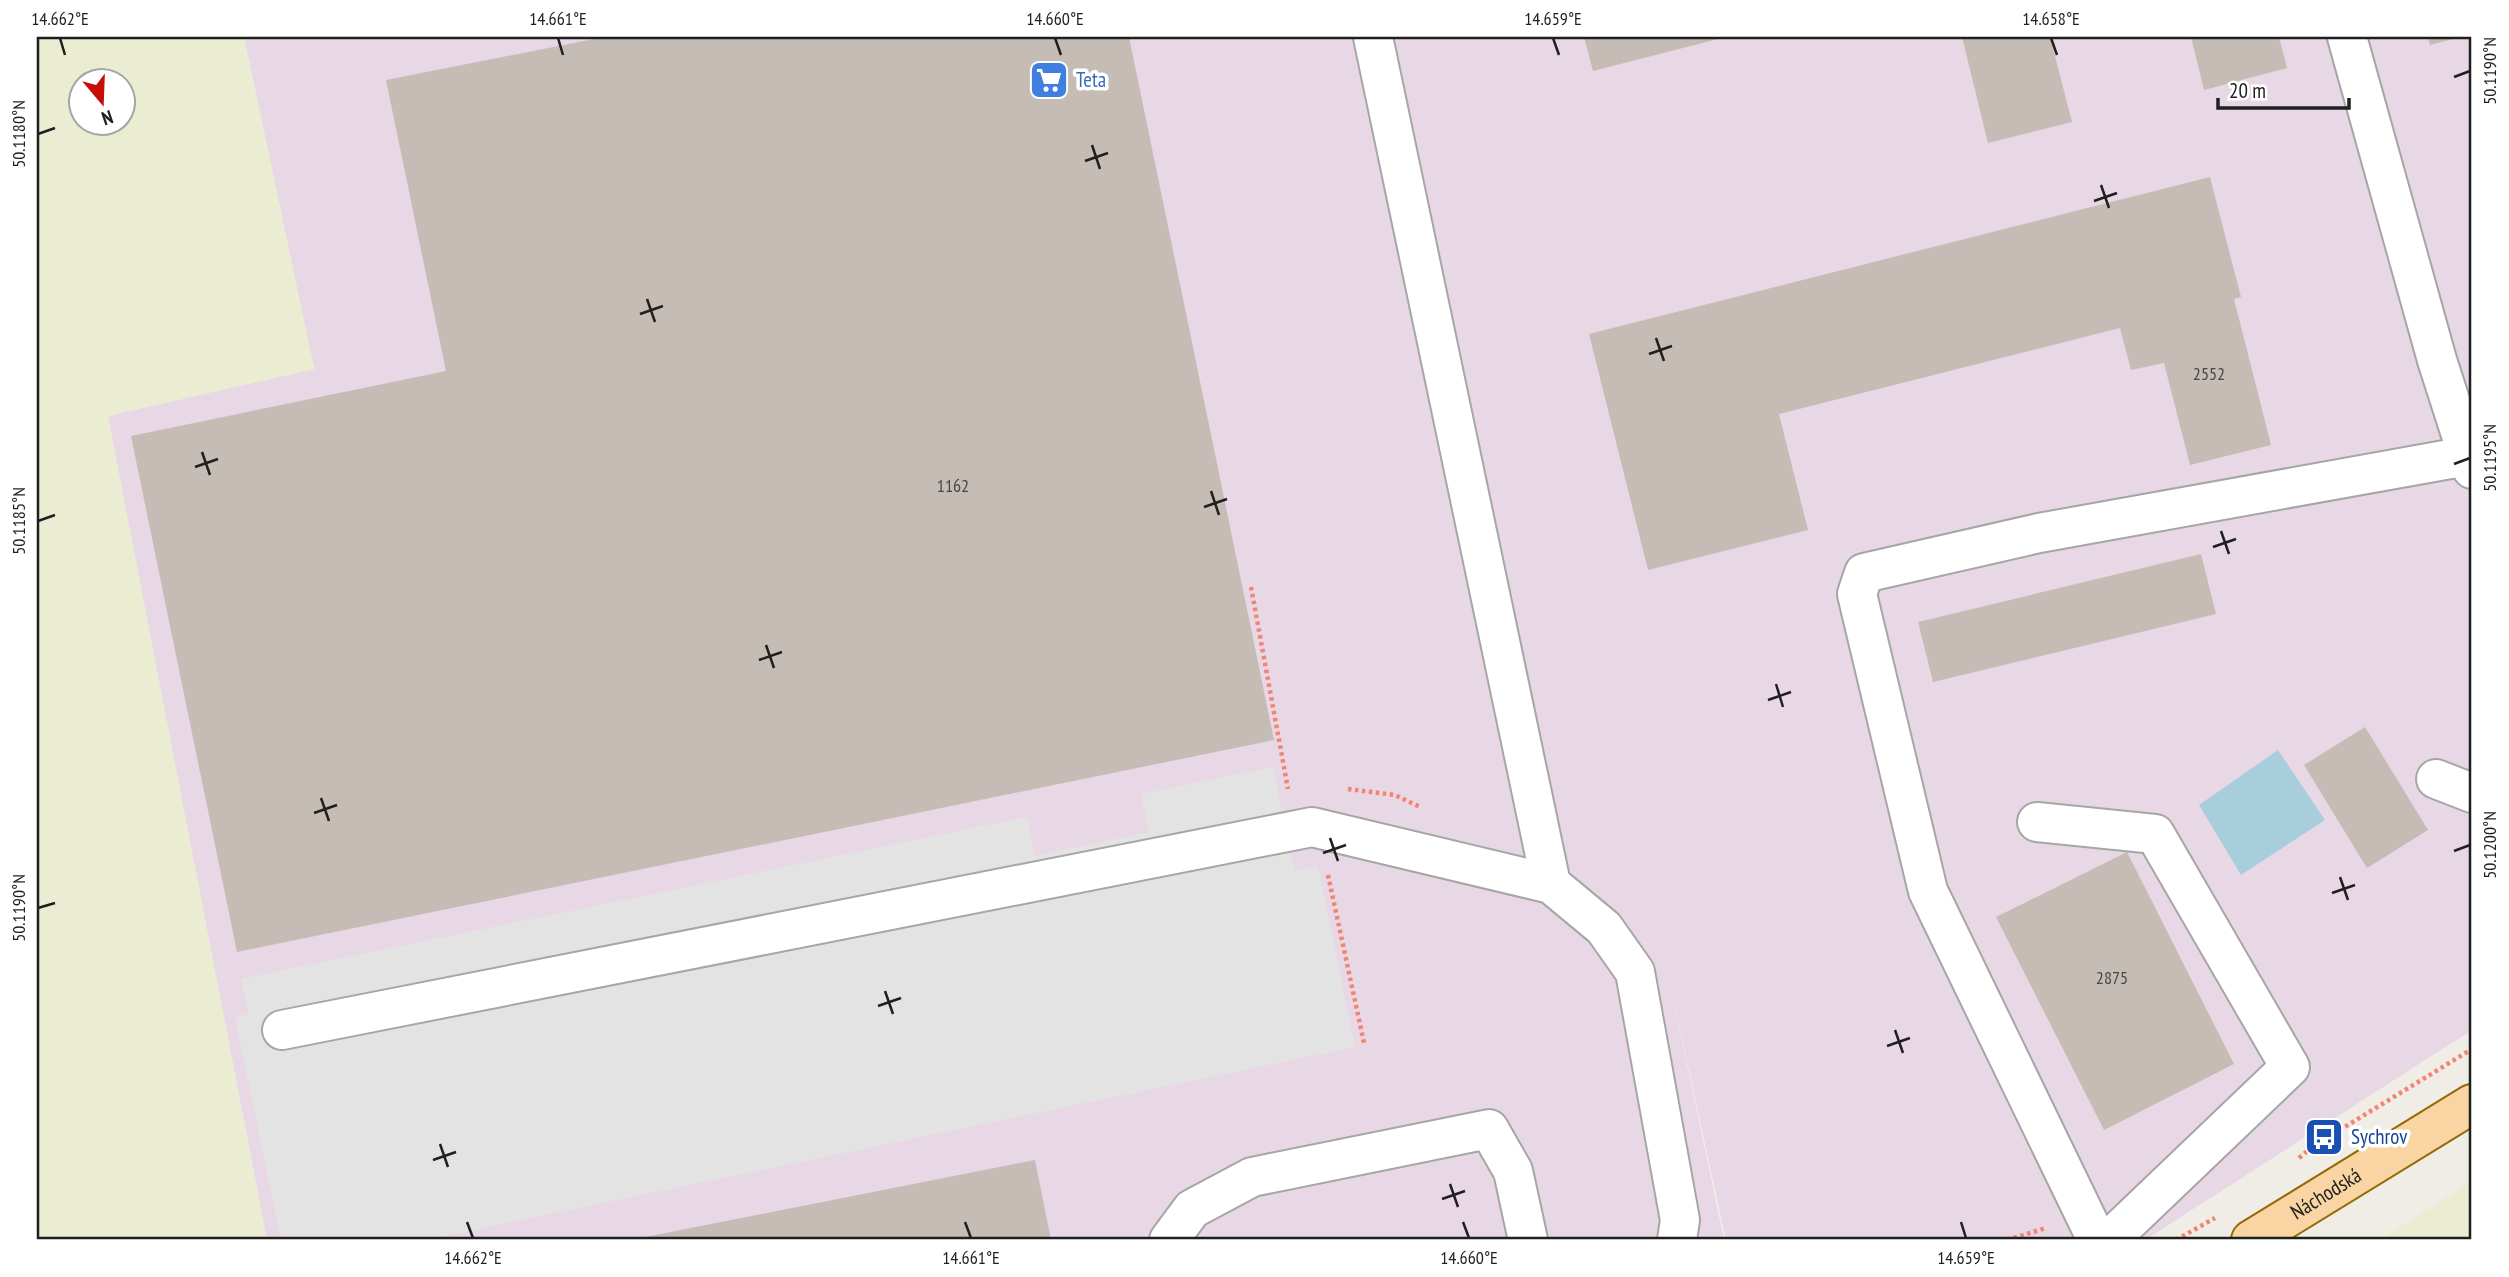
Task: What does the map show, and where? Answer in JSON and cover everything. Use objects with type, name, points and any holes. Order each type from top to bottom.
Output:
[{"type":"main road","name":"Náchodská","points":[[2251,1240],[2472,1104]]},
{"type":"lane","points":[[1373,37],[1550,884]]},
{"type":"lane","points":[[2097,1240],[1928,891],[1857,594],[1864,573],[2039,533],[2469,463],[2437,360],[2347,37]]},
{"type":"lane","points":[[2437,779],[2472,793]]},
{"type":"lane","points":[[2037,822],[2155,835],[2290,1067],[2109,1240]]},
{"type":"lane","points":[[282,1030],[1312,827],[1550,884],[1604,928],[1635,972],[1680,1220],[1677,1240]]},
{"type":"lane","points":[[1169,1240],[1192,1209],[1252,1177],[1489,1129],[1513,1171],[1528,1240]]},
{"type":"shaded area","points":[[244,37],[2472,37],[2472,1030],[2145,1240],[1726,1240],[1670,983],[1724,1240],[267,1240],[107,415],[314,369]]},
{"type":"shaded area","points":[[1273,767],[1294,871],[1318,866],[1355,1047],[424,1240],[281,1240],[235,1017],[249,1014],[241,979],[1027,817],[1035,856],[1149,832],[1141,794]]},
{"type":"green space","points":[[37,37],[244,37],[314,369],[108,416],[267,1240],[37,1240]]},
{"type":"green space","points":[[2472,1181],[2472,1240],[2379,1240]]},
{"type":"water","points":[[2278,750],[2325,820],[2241,875],[2199,805]]},
{"type":"building","points":[[604,37],[1129,37],[1274,740],[237,952],[131,436],[446,371],[386,80]]},
{"type":"building","points":[[1584,37],[1722,37],[1722,38],[1593,71]]},
{"type":"building","points":[[1962,37],[2050,37],[2072,122],[1988,143]]},
{"type":"building","points":[[2191,37],[2279,37],[2287,68],[2204,90]]},
{"type":"building","points":[[2428,37],[2457,37],[2457,38],[2430,45]]},
{"type":"building","points":[[2210,177],[2241,297],[2234,299],[2271,445],[2190,465],[2164,363],[2131,370],[2120,328],[1779,414],[1808,530],[1648,570],[1589,334]]},
{"type":"building","points":[[2201,554],[2216,614],[1933,682],[1918,622]]},
{"type":"building","points":[[2365,727],[2428,830],[2367,868],[2304,765]]},
{"type":"building","points":[[2127,852],[2234,1064],[2104,1130],[1996,917]]},
{"type":"building","points":[[1035,1160],[1051,1240],[635,1240],[635,1239]]},
{"type":"place","name":"Teta","points":[[1049,80]]},
{"type":"place","name":"Sychrov","points":[[2324,1137]]}]
